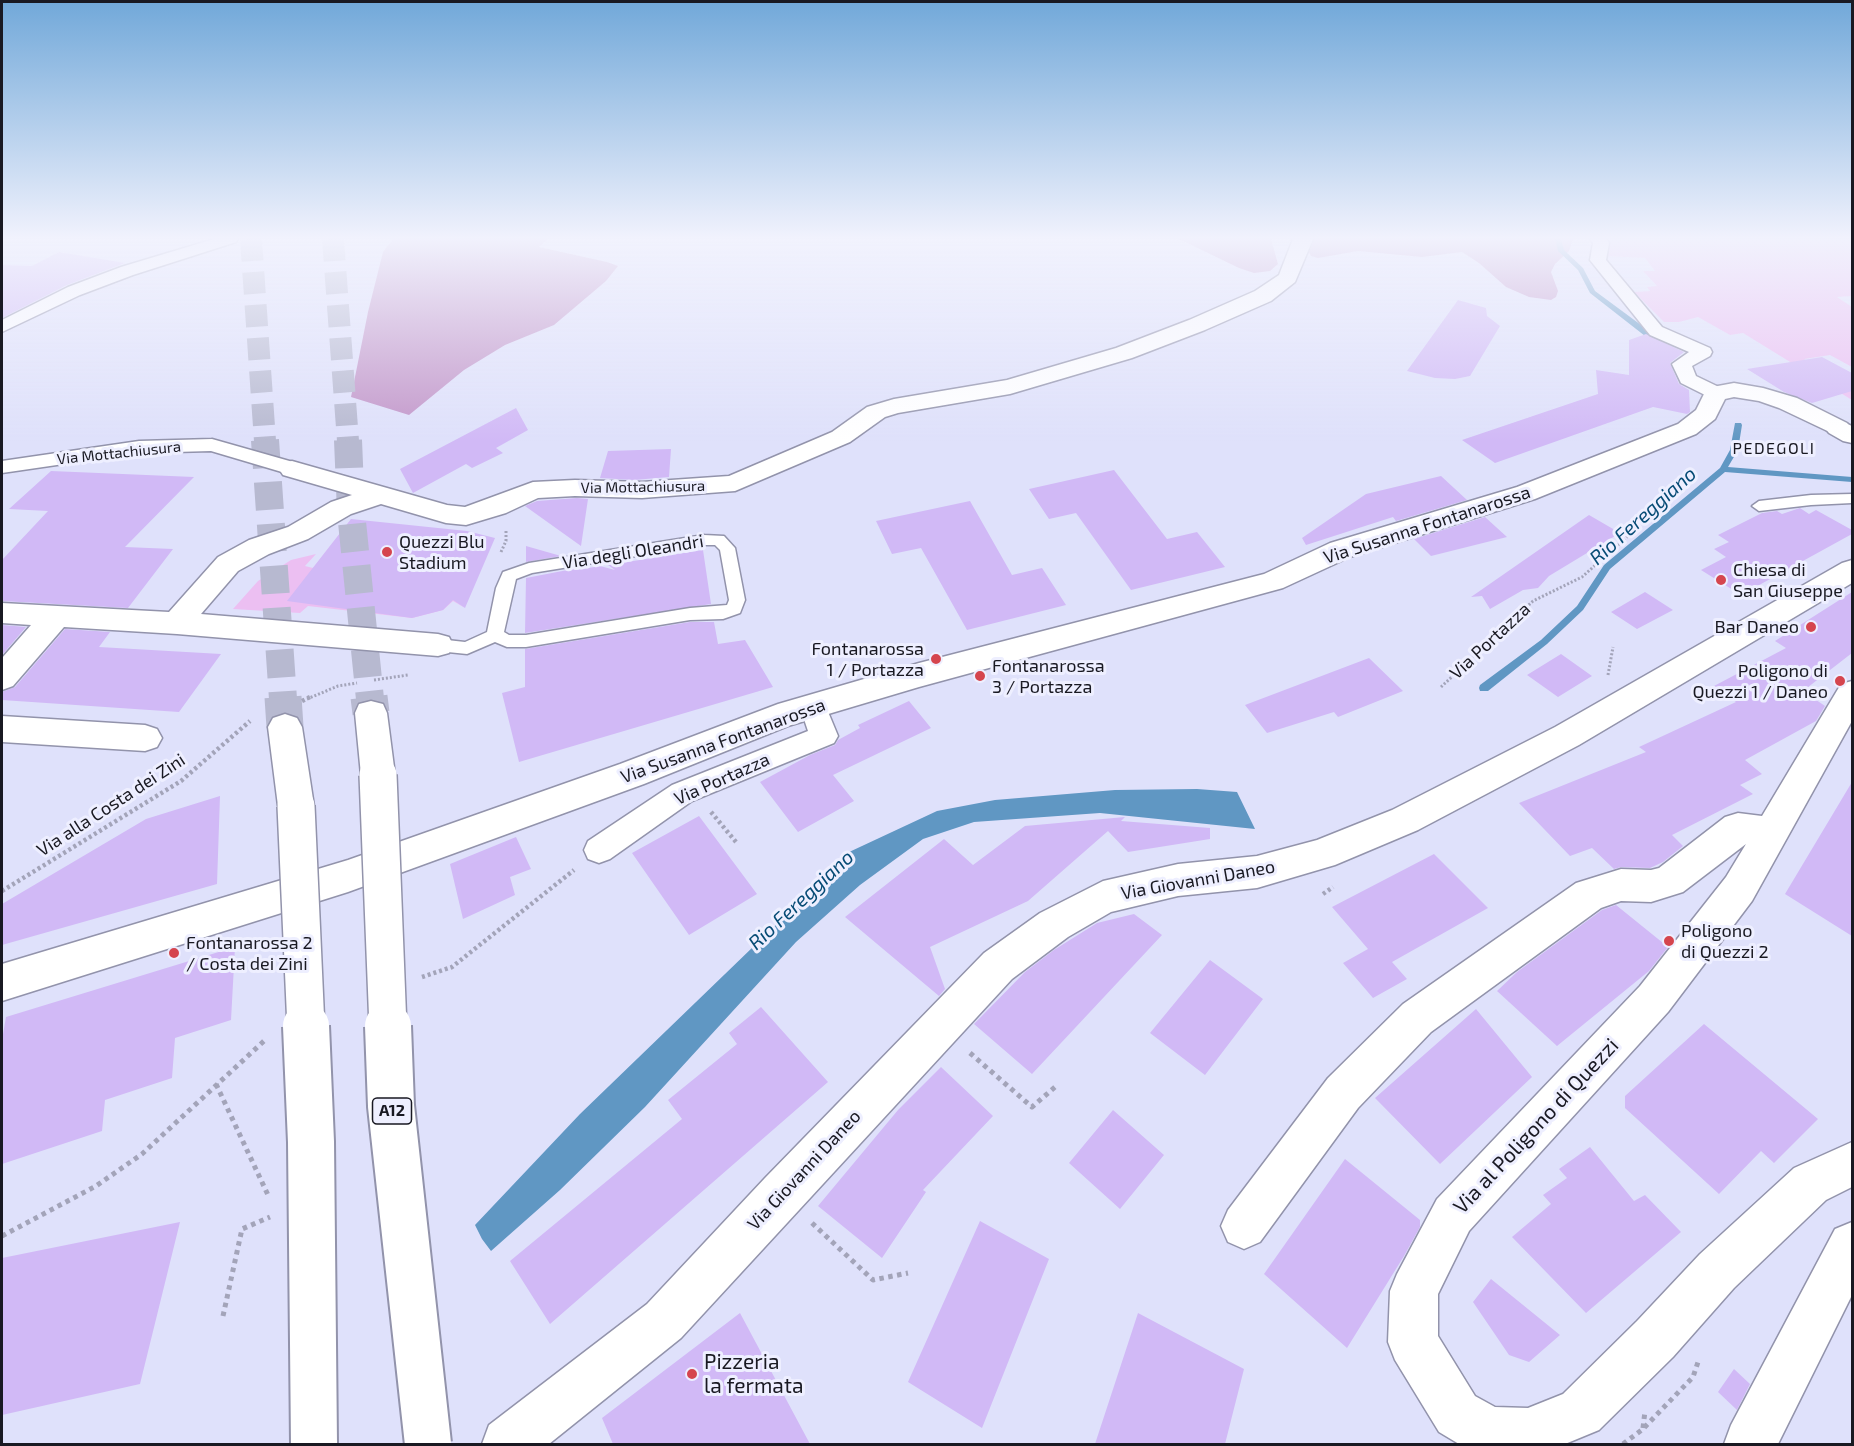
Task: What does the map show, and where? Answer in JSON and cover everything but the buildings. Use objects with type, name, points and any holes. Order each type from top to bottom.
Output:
[{"type":"main road","name":"Via Mottachiusura","points":[[292,469],[446,514],[466,516],[496,507],[533,490],[575,488],[642,490],[735,483],[841,437],[876,412],[1010,387],[1124,353],[1239,306]]},
{"type":"main road","points":[[1716,393],[1734,390],[1763,394],[1788,403],[1845,432]]},
{"type":"main road","name":"Via Susanna Fontanarossa","points":[[2,983],[348,876],[632,774],[778,717],[919,675],[1273,581],[1340,550],[1526,493],[1687,429],[1706,414],[1716,393]]},
{"type":"main road","points":[[177,622],[228,564],[259,547],[298,533],[341,508],[380,495]]},
{"type":"main road","name":"Via Giovanni Daneo","points":[[508,1444],[664,1321],[781,1194],[998,966],[1054,926],[1103,898],[1178,880],[1257,872],[1322,854],[1405,820],[1567,736],[1852,570]]},
{"type":"main road","points":[[2,613],[177,622],[438,645]]},
{"type":"main road","points":[[2,678],[56,616]]},
{"type":"main road","name":"Via al Poligono di Quezzi","points":[[1852,693],[1739,889],[1654,999],[1452,1215],[1414,1291],[1413,1342],[1457,1414],[1489,1433],[1528,1434],[1581,1412],[1655,1339],[1717,1271],[1810,1184],[1852,1164]]},
{"type":"main road","name":"A12","points":[[366,698],[378,775],[391,1106],[428,1444]]},
{"type":"main road","points":[[279,716],[296,806],[311,1142],[314,1444]]},
{"type":"main road","points":[[2,729],[146,738]]},
{"type":"main road","points":[[1244,1226],[1343,1093],[1417,1018],[1589,895],[1621,885],[1652,886],[1670,881],[1738,828],[1771,832]]},
{"type":"main road","points":[[1750,1444],[1852,1246]]},
{"type":"street","points":[[2,327],[43,306]]},
{"type":"street","points":[[1636,306],[1656,331],[1703,352],[1682,363],[1688,379],[1716,393]]},
{"type":"street","name":"Via Mottachiusura","points":[[2,467],[139,447],[212,445],[292,469]]},
{"type":"street","name":"Via Portazza","points":[[599,850],[682,793],[824,736],[813,707]]},
{"type":"lane","points":[[1759,506],[1811,500],[1852,499]]},
{"type":"lane","name":"Via degli Oleandri","points":[[704,540],[719,540],[727,548],[737,600],[734,609],[723,613],[690,614],[526,640],[507,641],[495,635],[504,588],[509,576],[529,568],[704,540]]},
{"type":"lane","points":[[438,645],[467,648],[495,635]]},
{"type":"path","name":"Via Portazza","points":[[1441,687],[1533,601],[1582,577],[1629,535]]},
{"type":"path","points":[[373,680],[408,675],[415,669]]},
{"type":"path","name":"Via alla Costa dei Zini","points":[[2,891],[181,781],[245,723],[279,716],[338,686],[366,698]]},
{"type":"path","points":[[940,1027],[1032,1107],[1055,1087]]},
{"type":"path","points":[[216,1084],[272,1203]]},
{"type":"path","points":[[781,1194],[873,1281],[908,1273]]},
{"type":"path","points":[[223,1316],[242,1229],[277,1214]]},
{"type":"shaded area","points":[[369,306],[576,306],[554,325],[505,345],[464,370],[409,415],[351,397]]},
{"type":"shaded area","points":[[1648,306],[1851,306],[1852,367],[1830,355],[1804,359],[1852,389],[1852,400],[1743,333],[1730,335],[1698,317],[1679,322],[1664,322]]},
{"type":"shaded area","points":[[349,522],[465,608],[453,601],[443,610],[412,618],[308,606],[300,613],[233,609],[258,581],[291,560],[316,554],[305,566],[313,568]]},
{"type":"water","name":"Rio Fereggiano","points":[[1197,789],[1237,792],[1255,829],[1100,813],[974,822],[923,839],[860,885],[796,942],[645,1107],[560,1190],[491,1251],[482,1239],[475,1225],[580,1114],[812,890],[847,853],[937,811],[995,800],[1115,790]]},
{"type":"waterway","points":[[1611,306],[1657,341]]},
{"type":"waterway","points":[[1723,469],[1734,450],[1738,425]]},
{"type":"waterway","name":"Rio Fereggiano","points":[[1484,688],[1544,642],[1580,608],[1607,567],[1723,469]]},
{"type":"waterway","points":[[1723,469],[1852,480]]},
{"type":"tunnel","points":[[256,306],[265,441]]},
{"type":"tunnel","points":[[338,306],[348,441]]},
{"type":"tunnel","points":[[265,440],[283,699]]},
{"type":"tunnel","points":[[348,440],[351,512],[370,699]]},
{"type":"tunnel","points":[[283,697],[285,727]]},
{"type":"tunnel","points":[[369,697],[371,713]]},
{"type":"place","name":"Quezzi Blu Stadium","points":[[387,552]]},
{"type":"place","name":"Chiesa di San Giuseppe","points":[[1721,580]]},
{"type":"place","name":"Bar Daneo","points":[[1811,627]]},
{"type":"place","name":"Fontanarossa 1 / Portazza","points":[[936,659]]},
{"type":"place","name":"Fontanarossa 3 / Portazza","points":[[980,676]]},
{"type":"place","name":"Poligono di Quezzi 1 / Daneo","points":[[1840,681]]},
{"type":"place","name":"Poligono di Quezzi 2","points":[[1669,941]]},
{"type":"place","name":"Fontanarossa 2 / Costa dei Zini","points":[[174,953]]},
{"type":"place","name":"Pizzeria la fermata","points":[[692,1374]]},
{"type":"district","name":"PEDEGOLI","points":[[1774,449]]}]
